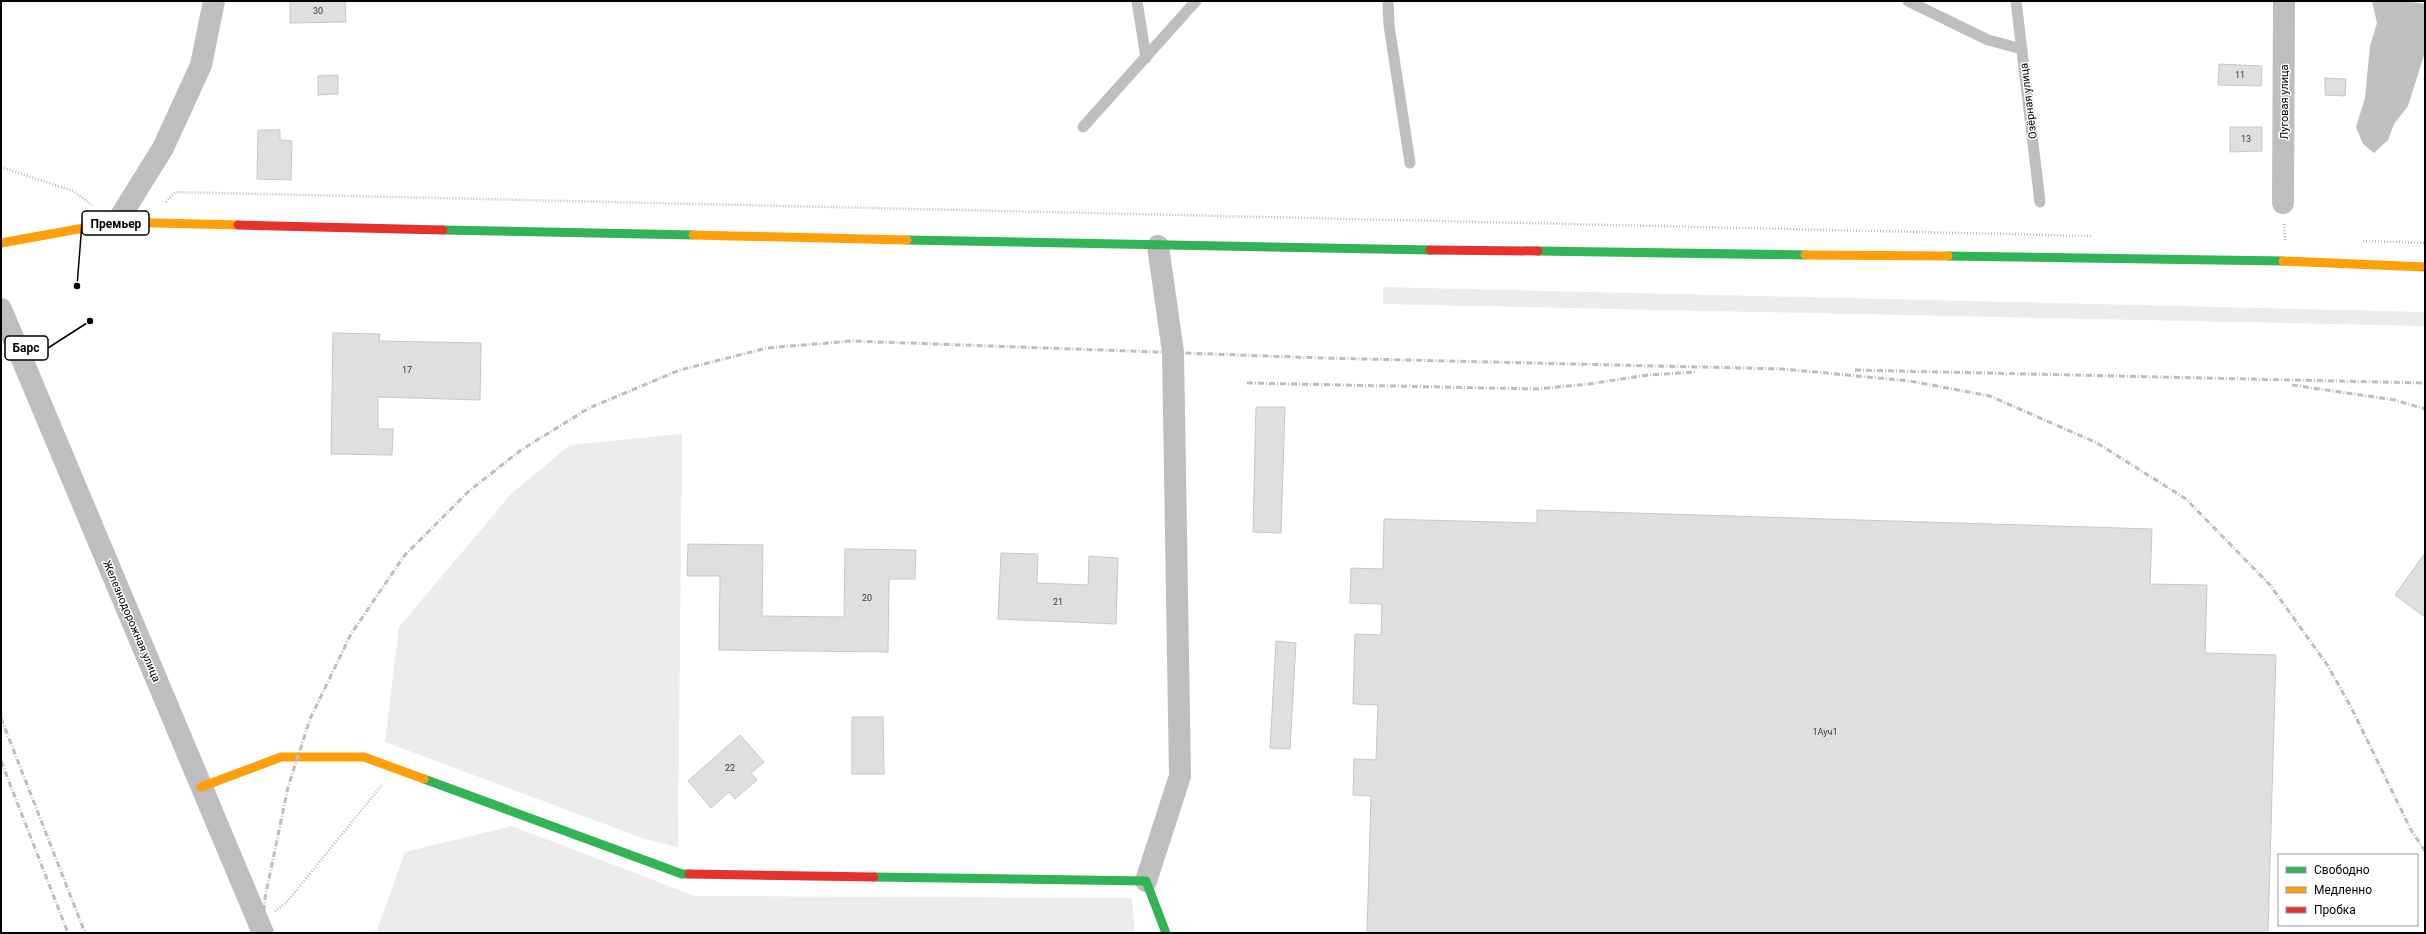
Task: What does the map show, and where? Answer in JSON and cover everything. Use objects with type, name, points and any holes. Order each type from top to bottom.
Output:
[{"type":"street","points":[[117,222],[163,148],[201,65],[214,1]]},
{"type":"street","name":"Луговая улица","points":[[2283,203],[2284,1]]},
{"type":"street","points":[[1,243],[117,222],[1158,246],[2288,261],[2425,267]]},
{"type":"street","points":[[1158,246],[1173,352],[1180,776],[1146,881],[1166,933]]},
{"type":"street","name":"Железнодорожная улица","points":[[1,309],[261,928]]},
{"type":"street","points":[[201,786],[281,757],[364,757],[682,874],[1146,881]]},
{"type":"lane","points":[[1137,1],[1146,58]]},
{"type":"lane","points":[[1083,127],[1196,1]]},
{"type":"lane","points":[[1388,1],[1389,24],[1410,163]]},
{"type":"lane","points":[[1908,1],[1988,40],[2022,48]]},
{"type":"lane","name":"Озёрная улица","points":[[2016,1],[2040,202]]},
{"type":"path","points":[[1,167],[73,191],[117,222]]},
{"type":"path","points":[[164,204],[175,192],[2093,236]]},
{"type":"path","points":[[2277,240],[2293,240]]},
{"type":"path","points":[[2355,241],[2425,243]]},
{"type":"path","points":[[261,928],[286,903],[387,778],[393,767]]},
{"type":"shaded area","points":[[2372,1],[2405,1],[2425,4],[2425,52],[2408,106],[2394,124],[2388,140],[2374,153],[2363,144],[2356,127],[2365,98],[2370,46],[2377,23]]},
{"type":"shaded area","points":[[1383,287],[2425,312],[2425,326],[1383,304]]},
{"type":"shaded area","points":[[682,434],[678,847],[645,839],[385,742],[399,627],[512,493],[570,445]]},
{"type":"shaded area","points":[[512,826],[695,896],[1132,898],[1135,933],[369,933],[377,930],[405,852]]},
{"type":"building","points":[[290,1],[345,1],[346,22],[290,23]]},
{"type":"building","points":[[2219,64],[2262,66],[2261,86],[2218,85]]},
{"type":"building","points":[[338,75],[338,94],[318,95],[318,76]]},
{"type":"building","points":[[2325,78],[2346,79],[2345,96],[2325,95]]},
{"type":"building","points":[[2230,127],[2262,127],[2262,151],[2230,152]]},
{"type":"building","points":[[258,130],[280,130],[280,140],[292,141],[291,180],[257,179]]},
{"type":"building","points":[[333,333],[380,334],[379,341],[481,343],[480,400],[378,397],[378,429],[393,429],[392,455],[331,454]]},
{"type":"building","points":[[1256,407],[1285,407],[1281,533],[1253,532]]},
{"type":"building","points":[[1537,510],[2152,529],[2150,584],[2207,585],[2205,653],[2276,655],[2268,933],[1367,933],[1371,796],[1353,795],[1354,759],[1376,760],[1378,705],[1353,704],[1355,634],[1381,635],[1382,604],[1350,603],[1351,568],[1383,569],[1384,519],[1537,523]]},
{"type":"building","points":[[688,544],[763,545],[762,616],[844,617],[845,549],[916,550],[915,579],[889,579],[888,652],[719,650],[720,576],[687,576]]},
{"type":"building","points":[[1001,553],[1038,554],[1037,583],[1088,585],[1089,556],[1118,558],[1116,624],[998,619]]},
{"type":"building","points":[[2425,553],[2425,617],[2395,595]]},
{"type":"building","points":[[1276,641],[1296,643],[1290,749],[1270,748]]},
{"type":"building","points":[[852,717],[883,717],[884,774],[852,774]]},
{"type":"building","points":[[740,735],[764,762],[751,773],[757,780],[735,799],[729,792],[711,808],[688,781]]},
{"type":"railway","points":[[262,933],[265,898],[288,787],[310,719],[351,634],[404,556],[469,491],[521,450],[589,408],[680,370],[767,348],[852,341],[1323,358],[1783,369],[1910,381],[1990,396],[2097,443],[2186,499],[2270,585],[2328,666],[2352,709],[2411,830],[2425,851]]},
{"type":"railway","points":[[1855,370],[2425,383]]},
{"type":"railway","points":[[1247,383],[1537,389],[1589,384],[1648,375],[1696,372]]},
{"type":"railway","points":[[2292,385],[2395,400],[2425,409]]},
{"type":"railway","points":[[1,718],[85,933]]},
{"type":"railway","points":[[1,761],[68,933]]},
{"type":"traffic: fast","points":[[443,230],[693,235]]},
{"type":"traffic: fast","points":[[907,240],[1430,250]]},
{"type":"traffic: fast","points":[[1538,251],[1805,255]]},
{"type":"traffic: fast","points":[[1948,256],[2283,261]]},
{"type":"traffic: fast","points":[[424,779],[682,874],[689,874]]},
{"type":"traffic: fast","points":[[874,877],[1146,881],[1166,933]]},
{"type":"traffic: slow","points":[[1,243],[117,222],[238,225]]},
{"type":"traffic: slow","points":[[693,235],[907,240]]},
{"type":"traffic: slow","points":[[1805,255],[1948,256]]},
{"type":"traffic: slow","points":[[2283,261],[2425,267]]},
{"type":"traffic: slow","points":[[201,787],[281,757],[364,757],[424,779]]},
{"type":"traffic: jam","points":[[238,225],[443,230]]},
{"type":"traffic: jam","points":[[1430,250],[1538,251]]},
{"type":"traffic: jam","points":[[689,874],[874,877]]},
{"type":"place","name":"Премьер","points":[[77,286]]},
{"type":"place","name":"Барс","points":[[90,321]]}]
